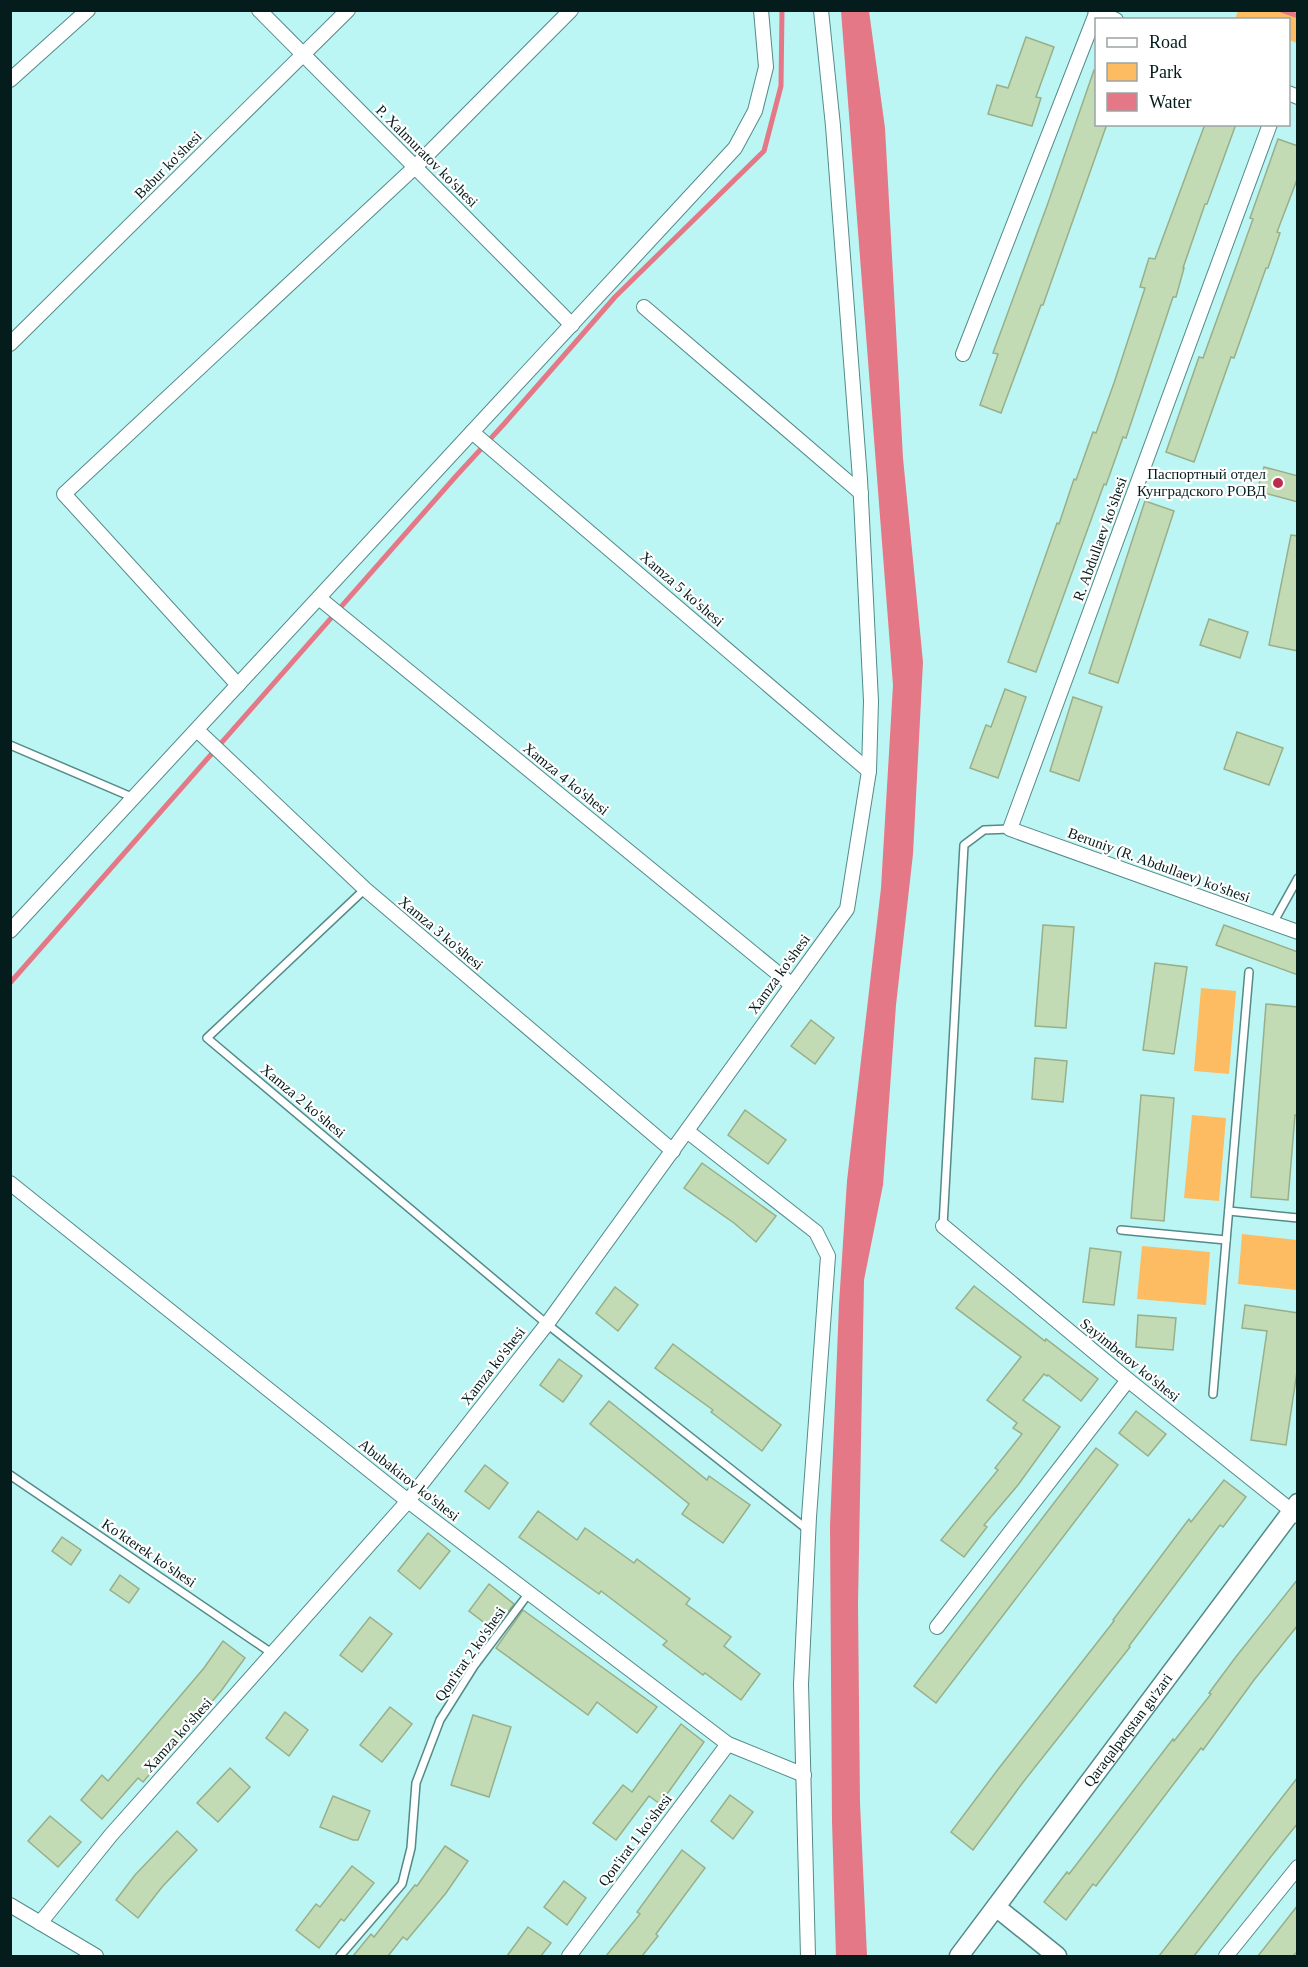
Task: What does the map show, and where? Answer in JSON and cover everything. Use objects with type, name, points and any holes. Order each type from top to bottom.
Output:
[{"type":"street","points":[[10,80],[88,10]]},
{"type":"street","name":"P. Xalmuratov ko'shesi","points":[[259,10],[572,325]]},
{"type":"street","name":"Babur ko'shesi","points":[[10,344],[348,10]]},
{"type":"street","points":[[238,685],[64,494],[415,167],[571,10]]},
{"type":"street","points":[[10,931],[735,148],[755,111],[766,67],[761,10]]},
{"type":"street","name":"Xamza ko'shesi","points":[[40,1923],[111,1835],[408,1501],[547,1324],[847,909],[869,771],[871,701],[861,493],[833,126],[821,10]]},
{"type":"street","points":[[963,354],[1096,11],[1112,18]]},
{"type":"street","name":"R. Abdullaev ko'shesi","points":[[1010,830],[1269,126]]},
{"type":"street","points":[[644,307],[861,493]]},
{"type":"street","name":"Xamza 5 ko'shesi","points":[[472,432],[869,771]]},
{"type":"street","name":"Xamza 4 ko'shesi","points":[[319,598],[792,985]]},
{"type":"street","name":"Xamza 3 ko'shesi","points":[[197,730],[365,889],[673,1151]]},
{"type":"street","name":"Beruniy (R. Abdullaev) ko'shesi","points":[[1010,830],[1298,932]]},
{"type":"street","points":[[687,1131],[816,1232],[828,1256],[808,1531],[801,1684],[808,1956]]},
{"type":"street","name":"Abubakirov ko'shesi","points":[[10,1183],[408,1501],[728,1744],[804,1775]]},
{"type":"street","name":"Sayimbetov ko'shesi","points":[[944,1226],[1128,1380],[1295,1510]]},
{"type":"street","points":[[937,1627],[1128,1380]]},
{"type":"street","name":"Qaraqalpaqstan gu'zari","points":[[959,1956],[1295,1510]]},
{"type":"street","name":"Qon'irat 1 ko'shesi","points":[[569,1956],[728,1744]]},
{"type":"street","points":[[1226,1956],[1298,1867]]},
{"type":"street","points":[[10,1905],[96,1956]]},
{"type":"street","points":[[996,1908],[1057,1956]]},
{"type":"lane","points":[[10,745],[134,798]]},
{"type":"lane","points":[[944,1226],[964,845],[984,830],[1010,830]]},
{"type":"lane","points":[[1273,923],[1298,879]]},
{"type":"lane","name":"Xamza 2 ko'shesi","points":[[365,889],[207,1038],[547,1324]]},
{"type":"lane","points":[[1213,1394],[1249,972]]},
{"type":"lane","points":[[1229,1212],[1298,1218]]},
{"type":"lane","points":[[1121,1230],[1226,1240]]},
{"type":"lane","points":[[547,1324],[808,1531]]},
{"type":"lane","name":"Ko'kterek ko'shesi","points":[[10,1475],[273,1654]]},
{"type":"lane","name":"Qon'irat 2 ko'shesi","points":[[340,1956],[402,1884],[411,1848],[416,1783],[440,1720],[474,1666],[530,1593]]},
{"type":"green space","points":[[1238,11],[1297,11],[1297,43],[1290,40],[1290,18],[1235,18]]},
{"type":"green space","points":[[1201,988],[1236,991],[1229,1074],[1194,1071]]},
{"type":"green space","points":[[1192,1115],[1226,1118],[1219,1201],[1184,1198]]},
{"type":"green space","points":[[1242,1234],[1297,1240],[1297,1290],[1238,1284]]},
{"type":"green space","points":[[1142,1246],[1210,1252],[1206,1305],[1137,1299]]},
{"type":"water","points":[[841,11],[869,11],[885,128],[903,458],[923,662],[913,854],[896,1005],[883,1185],[864,1280],[858,1604],[860,1803],[867,1956],[836,1956],[832,1821],[830,1526],[839,1304],[847,1181],[881,888],[893,685]]},
{"type":"building","points":[[1026,37],[1054,47],[1036,97],[1041,98],[1032,126],[988,114],[997,85],[1008,88]]},
{"type":"building","points":[[1095,70],[1095,126],[1106,126],[1043,305],[1041,305],[1001,413],[980,405],[998,354],[993,353]]},
{"type":"building","points":[[1204,126],[1235,126],[1207,204],[1205,204],[1183,268],[1176,297],[1173,297],[1126,438],[1123,437],[1106,485],[1104,484],[1036,672],[1008,662],[1057,523],[1059,524],[1074,479],[1076,480],[1093,432],[1096,433],[1114,383],[1145,288],[1140,287],[1149,258],[1155,259]]},
{"type":"building","points":[[1278,139],[1298,146],[1298,177],[1277,232],[1280,233],[1268,268],[1266,268],[1234,358],[1231,357],[1194,462],[1166,452],[1199,357],[1203,358],[1238,261],[1253,219],[1250,218]]},
{"type":"building","name":"Паспортный отдел Кунградского РОВД","points":[[1264,467],[1298,476],[1298,502],[1257,491]]},
{"type":"building","points":[[1145,501],[1174,511],[1118,683],[1089,673]]},
{"type":"building","points":[[1291,535],[1298,536],[1298,651],[1269,645]]},
{"type":"building","points":[[1209,619],[1248,632],[1240,658],[1200,645]]},
{"type":"building","points":[[1005,689],[1026,697],[998,778],[970,768],[986,725],[991,727]]},
{"type":"building","points":[[1073,697],[1102,707],[1079,781],[1050,771]]},
{"type":"building","points":[[1237,732],[1283,748],[1269,785],[1224,769]]},
{"type":"building","points":[[1043,925],[1074,927],[1066,1028],[1035,1026]]},
{"type":"building","points":[[1224,925],[1298,952],[1298,975],[1216,945]]},
{"type":"building","points":[[1155,963],[1187,967],[1174,1054],[1143,1050]]},
{"type":"building","points":[[1266,1004],[1298,1007],[1298,1116],[1295,1115],[1288,1200],[1251,1197]]},
{"type":"building","points":[[811,1020],[834,1038],[815,1064],[791,1046]]},
{"type":"building","points":[[1035,1058],[1067,1061],[1063,1102],[1032,1099]]},
{"type":"building","points":[[1141,1095],[1174,1098],[1164,1221],[1131,1218]]},
{"type":"building","points":[[745,1110],[786,1140],[768,1164],[728,1135]]},
{"type":"building","points":[[702,1163],[776,1216],[756,1242],[734,1223],[684,1188]]},
{"type":"building","points":[[1090,1248],[1121,1252],[1114,1305],[1083,1302]]},
{"type":"building","points":[[974,1286],[1098,1379],[1081,1401],[1044,1374],[1023,1400],[1060,1427],[1018,1485],[984,1525],[987,1527],[964,1557],[941,1540],[998,1470],[995,1468],[1022,1434],[1013,1428],[1017,1423],[987,1400],[1021,1357],[956,1308]]},
{"type":"building","points":[[615,1287],[638,1305],[618,1331],[596,1313]]},
{"type":"building","points":[[1245,1305],[1298,1313],[1298,1365],[1286,1445],[1251,1440],[1267,1331],[1242,1328]]},
{"type":"building","points":[[1138,1315],[1176,1318],[1173,1350],[1136,1347]]},
{"type":"building","points":[[673,1344],[781,1425],[762,1451],[711,1412],[713,1410],[655,1368]]},
{"type":"building","points":[[559,1359],[582,1376],[563,1402],[540,1385]]},
{"type":"building","points":[[609,1401],[707,1480],[709,1476],[750,1505],[723,1543],[682,1514],[689,1504],[590,1424]]},
{"type":"building","points":[[1136,1411],[1166,1434],[1148,1456],[1119,1433]]},
{"type":"building","points":[[1096,1448],[1118,1465],[936,1703],[914,1686]]},
{"type":"building","points":[[485,1465],[508,1483],[489,1509],[465,1491]]},
{"type":"building","points":[[1224,1480],[1246,1497],[1223,1527],[1220,1525],[1130,1647],[1024,1781],[973,1850],[951,1832],[1114,1621],[1189,1519],[1191,1522]]},
{"type":"building","points":[[538,1511],[577,1540],[585,1528],[634,1563],[637,1559],[690,1599],[686,1604],[731,1637],[724,1646],[760,1674],[741,1700],[663,1645],[667,1641],[601,1591],[599,1594],[519,1537]]},
{"type":"building","points":[[428,1533],[450,1551],[420,1589],[398,1571]]},
{"type":"building","points":[[62,1537],[81,1550],[71,1565],[52,1551]]},
{"type":"building","points":[[120,1575],[139,1589],[129,1603],[110,1590]]},
{"type":"building","points":[[1298,1579],[1298,1625],[1203,1750],[1201,1748],[1096,1886],[1093,1884],[1066,1920],[1044,1902],[1067,1872],[1069,1874],[1173,1739],[1174,1741],[1211,1694],[1209,1693],[1235,1658]]},
{"type":"building","points":[[489,1584],[514,1604],[494,1630],[469,1611]]},
{"type":"building","points":[[523,1610],[657,1707],[637,1733],[597,1702],[588,1715],[496,1648]]},
{"type":"building","points":[[370,1617],[392,1634],[362,1672],[340,1655]]},
{"type":"building","points":[[223,1641],[245,1658],[221,1691],[143,1782],[138,1778],[102,1819],[81,1800],[102,1775],[108,1781],[204,1668]]},
{"type":"building","points":[[390,1707],[412,1724],[382,1762],[360,1745]]},
{"type":"building","points":[[285,1712],[308,1730],[289,1756],[266,1738]]},
{"type":"building","points":[[473,1715],[511,1727],[489,1797],[451,1785]]},
{"type":"building","points":[[681,1724],[704,1742],[660,1804],[649,1796],[616,1840],[593,1823],[623,1785],[632,1792]]},
{"type":"building","points":[[230,1768],[250,1787],[218,1822],[197,1803]]},
{"type":"building","points":[[1298,1777],[1298,1823],[1194,1956],[1159,1956]]},
{"type":"building","points":[[730,1795],[753,1812],[733,1839],[711,1821]]},
{"type":"building","points":[[333,1796],[370,1811],[358,1840],[320,1827]]},
{"type":"building","points":[[50,1816],[81,1842],[58,1867],[28,1841]]},
{"type":"building","points":[[177,1831],[197,1850],[162,1887],[138,1918],[116,1900],[135,1875]]},
{"type":"building","points":[[445,1846],[468,1861],[446,1893],[407,1940],[403,1937],[388,1956],[353,1956],[371,1934],[374,1937],[415,1885],[417,1886]]},
{"type":"building","points":[[682,1850],[705,1868],[656,1934],[658,1936],[642,1956],[606,1956],[640,1914],[637,1912]]},
{"type":"building","points":[[352,1866],[374,1883],[344,1921],[341,1919],[319,1948],[296,1930],[316,1904],[320,1907]]},
{"type":"building","points":[[564,1881],[586,1898],[567,1925],[544,1907]]},
{"type":"building","points":[[1298,1905],[1298,1951],[1293,1956],[1258,1956]]},
{"type":"building","points":[[528,1927],[551,1943],[541,1956],[507,1956]]},
{"type":"waterway","points":[[10,983],[615,297],[764,151],[781,86],[782,10]]},
{"type":"waterway","points":[[1281,10],[1298,16]]},
{"type":"place","name":"Паспортный отдел Кунградского РОВД","points":[[1278,483]]}]
